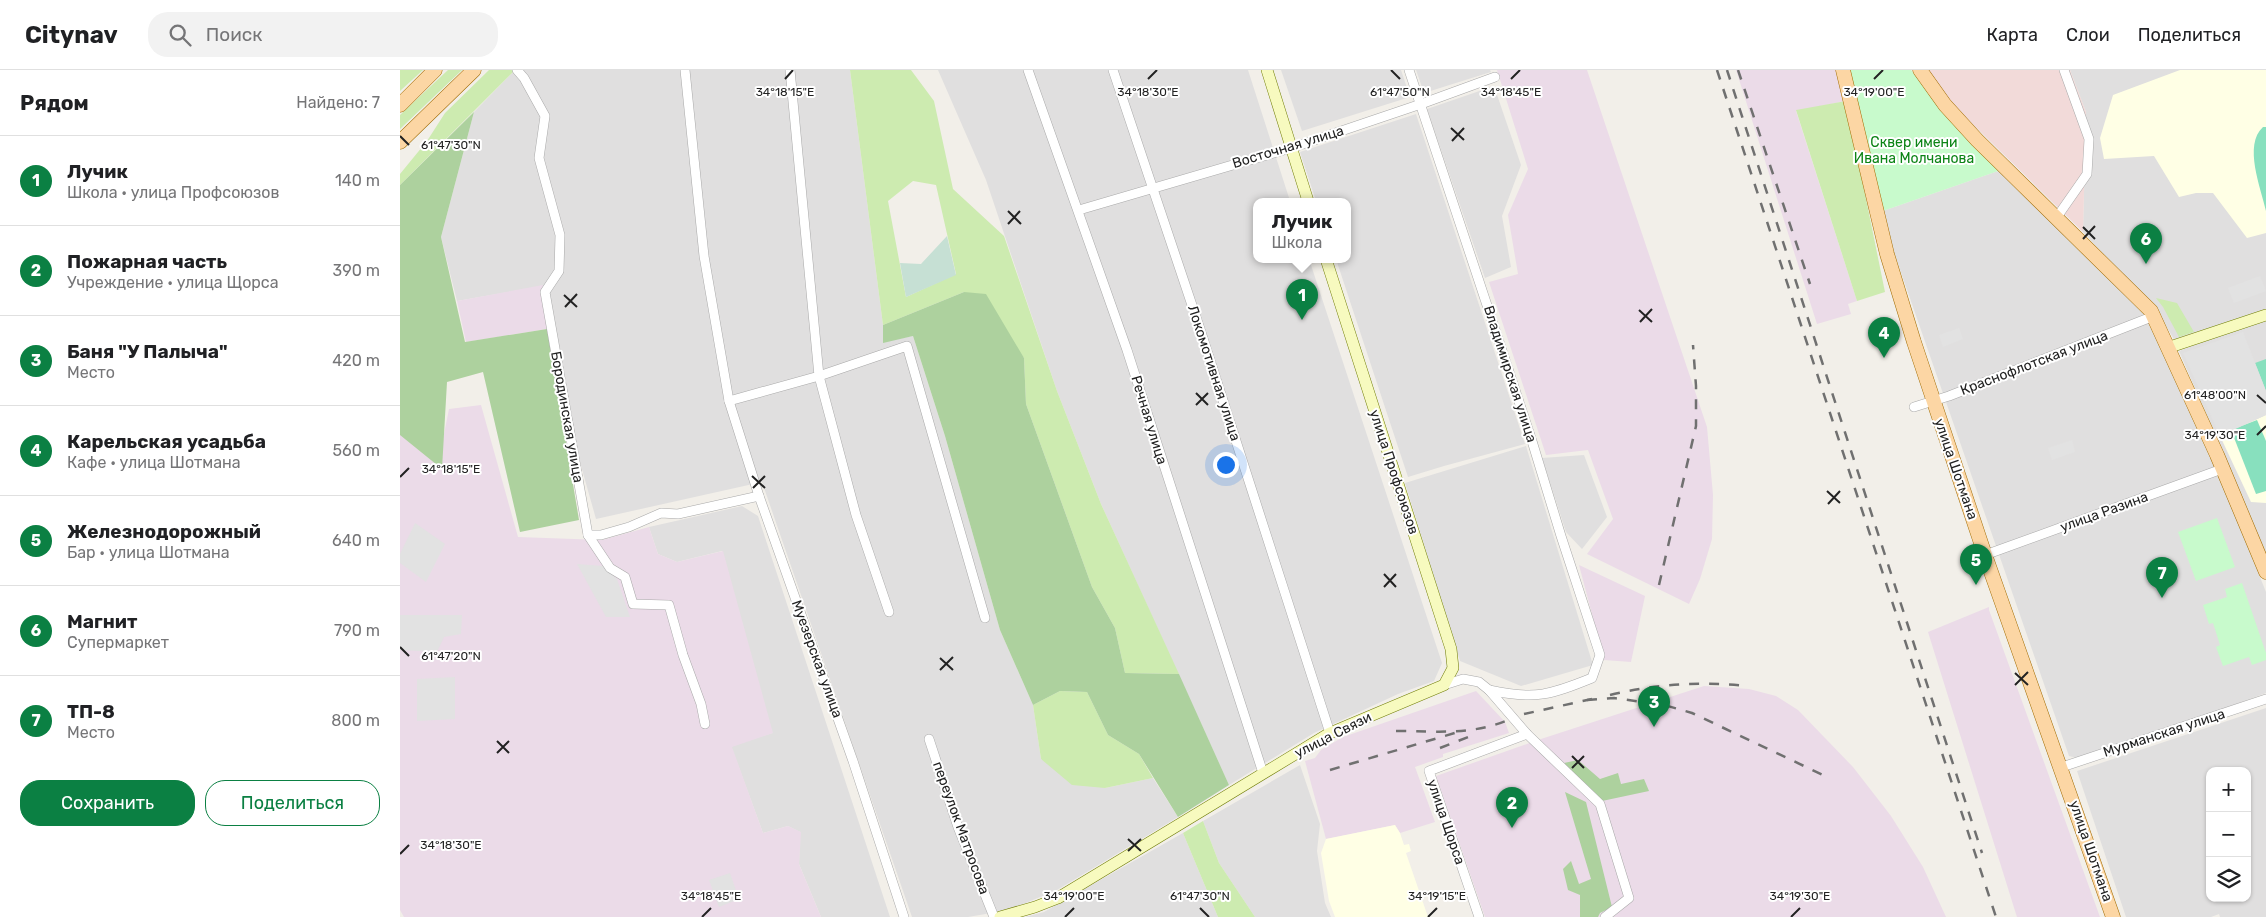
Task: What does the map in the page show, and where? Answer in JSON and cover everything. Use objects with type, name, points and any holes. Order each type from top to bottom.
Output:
[{"type":"main road","points":[[400,105],[435,70]]},
{"type":"main road","points":[[400,142],[474,70]]},
{"type":"main road","points":[[1266,70],[1307,198]]},
{"type":"main road","name":"улица Шотмана","points":[[1843,70],[1887,254],[1933,402],[2113,917]]},
{"type":"main road","points":[[1920,70],[1945,105],[1977,140],[2154,316],[2266,572]]},
{"type":"main road","name":"улица Профсоюзов","points":[[1327,263],[1451,649],[1453,668],[1444,685]]},
{"type":"main road","points":[[2167,348],[2266,315]]},
{"type":"main road","name":"улица Связи","points":[[1000,917],[1058,898],[1226,794],[1330,734],[1444,685]]},
{"type":"street","name":"Бородинская улица","points":[[517,70],[524,78],[545,116],[539,158],[560,235],[560,271],[545,292],[588,535],[610,568],[625,577],[633,604],[669,605],[683,655],[701,704],[704,724]]},
{"type":"street","name":"Муезерская улица","points":[[685,70],[704,256],[728,401],[759,496],[853,761],[904,917]]},
{"type":"street","points":[[790,70],[819,376],[856,515],[889,612]]},
{"type":"street","name":"Речная улица","points":[[1028,70],[1127,350],[1263,773]]},
{"type":"street","name":"Локомотивная улица","points":[[1113,70],[1200,329],[1330,734]]},
{"type":"street","name":"Владимирская улица","points":[[1409,70],[1532,440],[1560,536],[1600,655],[1592,678],[1556,693],[1525,697],[1490,690]]},
{"type":"street","points":[[2057,218],[2087,174],[2089,138],[2064,70]]},
{"type":"street","name":"Восточная улица","points":[[1079,210],[1152,187],[1291,148],[1495,77]]},
{"type":"street","name":"Краснофлотская улица","points":[[1914,407],[1933,402],[2154,316]]},
{"type":"street","points":[[728,401],[819,376],[907,346],[985,618]]},
{"type":"street","name":"улица Разина","points":[[1985,555],[2222,469]]},
{"type":"street","points":[[588,535],[601,535],[629,527],[661,513],[678,514],[759,496]]},
{"type":"street","points":[[1444,685],[1463,678],[1479,682],[1490,690],[1527,734],[1600,804],[1629,898],[1605,917]]},
{"type":"street","name":"Мурманская улица","points":[[2062,767],[2266,699]]},
{"type":"street","name":"улица Щорса","points":[[1479,917],[1429,771],[1527,734]]},
{"type":"street","name":"переулок Матросова","points":[[929,739],[958,827],[994,917]]},
{"type":"shaded area","points":[[515,70],[850,70],[883,325],[883,342],[913,336],[945,436],[1000,630],[1033,705],[1041,759],[1105,788],[1153,778],[1178,817],[1057,890],[1009,910],[968,917],[912,917],[762,482],[596,519],[556,377],[547,329],[543,286],[457,301],[441,237],[474,112]]},
{"type":"shaded area","points":[[938,70],[1248,70],[1289,198],[1253,198],[1253,263],[1310,263],[1442,663],[1434,681],[1398,694],[1314,733],[1229,785],[1101,504],[1057,391],[986,180]]},
{"type":"shaded area","points":[[1281,70],[1401,70],[1410,97],[1302,131]]},
{"type":"shaded area","points":[[1416,70],[1490,70],[1491,72],[1424,93]]},
{"type":"shaded area","points":[[1497,70],[1587,70],[1707,427],[1713,495],[1712,539],[1700,579],[1689,604],[1587,554],[1613,519],[1588,450],[1546,455],[1489,282],[1518,274],[1508,215],[1528,169]]},
{"type":"shaded area","points":[[1736,70],[1837,70],[1846,101],[1796,111],[1857,301],[1848,304],[1851,314],[1817,324]]},
{"type":"shaded area","points":[[1927,70],[2070,70],[2086,112],[2083,232],[1951,103]]},
{"type":"shaded area","points":[[2070,70],[2266,70],[2266,310],[2175,341],[2158,312],[2083,232],[2086,112]]},
{"type":"shaded area","points":[[2180,70],[2266,70],[2266,233],[2247,238],[2213,193],[2196,193],[2179,197],[2154,156],[2104,159],[2100,138],[2113,95]]},
{"type":"shaded area","points":[[1494,86],[1521,165],[1502,216],[1511,267],[1485,278],[1427,109]]},
{"type":"shaded area","points":[[1416,114],[1525,444],[1408,477],[1337,263],[1351,263],[1351,198],[1315,198],[1300,152]]},
{"type":"shaded area","points":[[2001,170],[2146,315],[2216,468],[2266,592],[2266,693],[2133,742],[2077,758],[2069,756],[1880,212]]},
{"type":"shaded area","points":[[947,236],[956,275],[906,297],[900,263],[921,264]]},
{"type":"shaded area","points":[[2260,276],[2266,291],[2234,303],[2228,288]]},
{"type":"shaded area","points":[[543,285],[547,329],[466,342],[457,301]]},
{"type":"shaded area","points":[[2266,320],[2266,553],[2179,351]]},
{"type":"shaded area","points":[[1959,328],[1963,339],[1943,347],[1939,335]]},
{"type":"shaded area","points":[[2243,332],[2266,391],[2266,415],[2220,436],[2183,353]]},
{"type":"shaded area","points":[[481,405],[518,537],[602,540],[649,527],[658,554],[677,562],[723,551],[773,733],[732,747],[763,833],[788,826],[801,832],[799,864],[821,917],[404,917],[400,910],[400,432],[439,459],[449,409]]},
{"type":"shaded area","points":[[2266,415],[2266,503],[2251,502],[2220,436]]},
{"type":"shaded area","points":[[2072,440],[2075,452],[2052,460],[2048,448]]},
{"type":"shaded area","points":[[1526,446],[1593,665],[1521,686],[1460,661],[1405,483]]},
{"type":"shaded area","points":[[1584,455],[1607,517],[1582,549],[1566,532],[1542,458]]},
{"type":"shaded area","points":[[742,506],[758,516],[890,917],[821,917],[799,864],[800,832],[788,826],[763,833],[731,746],[772,733],[722,551],[677,562],[658,554],[649,527]]},
{"type":"shaded area","points":[[415,523],[445,544],[426,582],[400,563],[400,554]]},
{"type":"shaded area","points":[[577,564],[603,566],[617,579],[630,617],[606,617]]},
{"type":"shaded area","points":[[1579,565],[1645,596],[1631,662],[1604,660]]},
{"type":"shaded area","points":[[1989,607],[2100,917],[2017,917],[1928,632]]},
{"type":"shaded area","points":[[400,615],[462,615],[461,634],[444,637],[437,652],[400,650]]},
{"type":"shaded area","points":[[455,677],[455,719],[417,721],[417,679]]},
{"type":"shaded area","points":[[1704,686],[1749,689],[1776,696],[1798,710],[1853,767],[1891,816],[1923,867],[1946,917],[1485,917],[1436,776],[1541,739]]},
{"type":"shaded area","points":[[1476,691],[1505,722],[1509,733],[1443,754],[1443,757],[1415,767],[1435,822],[1400,833],[1395,825],[1326,839],[1305,761],[1315,758],[1321,750],[1343,737]]},
{"type":"shaded area","points":[[2266,708],[2266,917],[2220,917],[2219,914],[2211,917],[2126,917],[2077,771]]},
{"type":"shaded area","points":[[1300,765],[1320,824],[1317,851],[1325,903],[1331,917],[1255,917],[1219,863],[1203,821]]},
{"type":"shaded area","points":[[1395,825],[1404,845],[1409,844],[1411,851],[1406,853],[1428,917],[1335,917],[1329,901],[1321,853],[1326,839]]},
{"type":"shaded area","points":[[1183,833],[1218,917],[1025,917],[1044,912]]},
{"type":"shaded area","points":[[730,873],[739,899],[719,907],[709,880]]},
{"type":"green space","points":[[400,70],[423,70],[400,91]]},
{"type":"green space","points":[[448,70],[462,70],[400,129],[400,115]]},
{"type":"green space","points":[[489,70],[515,70],[400,185],[400,174],[427,141],[445,113]]},
{"type":"green space","points":[[850,70],[911,70],[934,101],[953,189],[1004,236],[1057,391],[1101,504],[1179,674],[1125,673],[1115,628],[1092,587],[1026,404],[1024,358],[964,292],[883,325]],"holes":[[[913,181],[936,185],[956,274],[906,297],[888,201]]]},
{"type":"green space","name":"Сквер имени Ивана Молчанова","points":[[1847,70],[1911,70],[1941,110],[2001,170],[1880,212]]},
{"type":"green space","points":[[1846,101],[1885,292],[1857,301],[1796,110]]},
{"type":"green space","points":[[474,112],[441,237],[465,342],[547,329],[579,520],[520,532],[483,372],[447,382],[442,469],[400,435],[400,185]]},
{"type":"green space","points":[[2263,127],[2266,127],[2266,211],[2255,167],[2254,155],[2254,144],[2257,135]]},
{"type":"green space","points":[[964,292],[986,294],[1024,358],[1026,404],[1092,587],[1115,628],[1125,673],[1179,674],[1229,785],[1178,817],[1139,754],[1108,735],[1087,692],[1060,691],[1033,705],[1000,630],[945,436],[913,336],[883,343],[883,325]]},
{"type":"green space","points":[[2156,298],[2177,303],[2194,332],[2179,337]]},
{"type":"green space","points":[[2266,359],[2266,391],[2255,363]]},
{"type":"green space","points":[[2257,420],[2266,441],[2266,491],[2256,494],[2231,430]]},
{"type":"green space","points":[[2217,518],[2235,567],[2196,581],[2178,532]]},
{"type":"green space","points":[[2242,583],[2266,653],[2266,660],[2252,665],[2249,657],[2223,666],[2216,647],[2220,645],[2213,623],[2209,624],[2203,605],[2227,597],[2225,589]]},
{"type":"green space","points":[[1060,691],[1087,692],[1108,735],[1139,754],[1153,778],[1105,788],[1072,785],[1041,759],[1033,705]]},
{"type":"green space","points":[[1578,760],[1600,779],[1618,773],[1621,784],[1644,779],[1649,791],[1602,801],[1564,763]]},
{"type":"green space","points":[[1565,792],[1586,802],[1612,907],[1600,913],[1598,917],[1580,917],[1580,895],[1568,890],[1563,869],[1571,861],[1579,884],[1591,879]]},
{"type":"green space","points":[[1203,821],[1219,863],[1255,917],[1218,917],[1183,833]]},
{"type":"railway","points":[[1717,70],[1996,917]]},
{"type":"railway","points":[[1727,70],[1982,853]]},
{"type":"railway","points":[[1738,70],[1810,284]]},
{"type":"railway","points":[[1659,585],[1696,426],[1693,345]]},
{"type":"railway","points":[[1610,695],[1644,688],[1679,684],[1748,686]]},
{"type":"railway","points":[[1587,700],[1614,698],[1664,705],[1692,713],[1823,775]]},
{"type":"railway","points":[[1524,714],[1592,699]]},
{"type":"railway","points":[[1396,731],[1441,732],[1469,730],[1484,728],[1513,718]]},
{"type":"railway","points":[[1330,770],[1458,732]]},
{"type":"railway","points":[[1440,748],[1476,734]]},
{"type":"place","name":"Магнит","points":[[2146,264]]},
{"type":"place","name":"Лучик","points":[[1302,320]]},
{"type":"place","name":"Карельская усадьба","points":[[1884,358]]},
{"type":"place","name":"Железнодорожный","points":[[1976,585]]},
{"type":"place","name":"ТП-8","points":[[2162,598]]},
{"type":"place","name":"Баня \"У Палыча\"","points":[[1654,727]]},
{"type":"place","name":"Пожарная часть","points":[[1512,828]]}]
